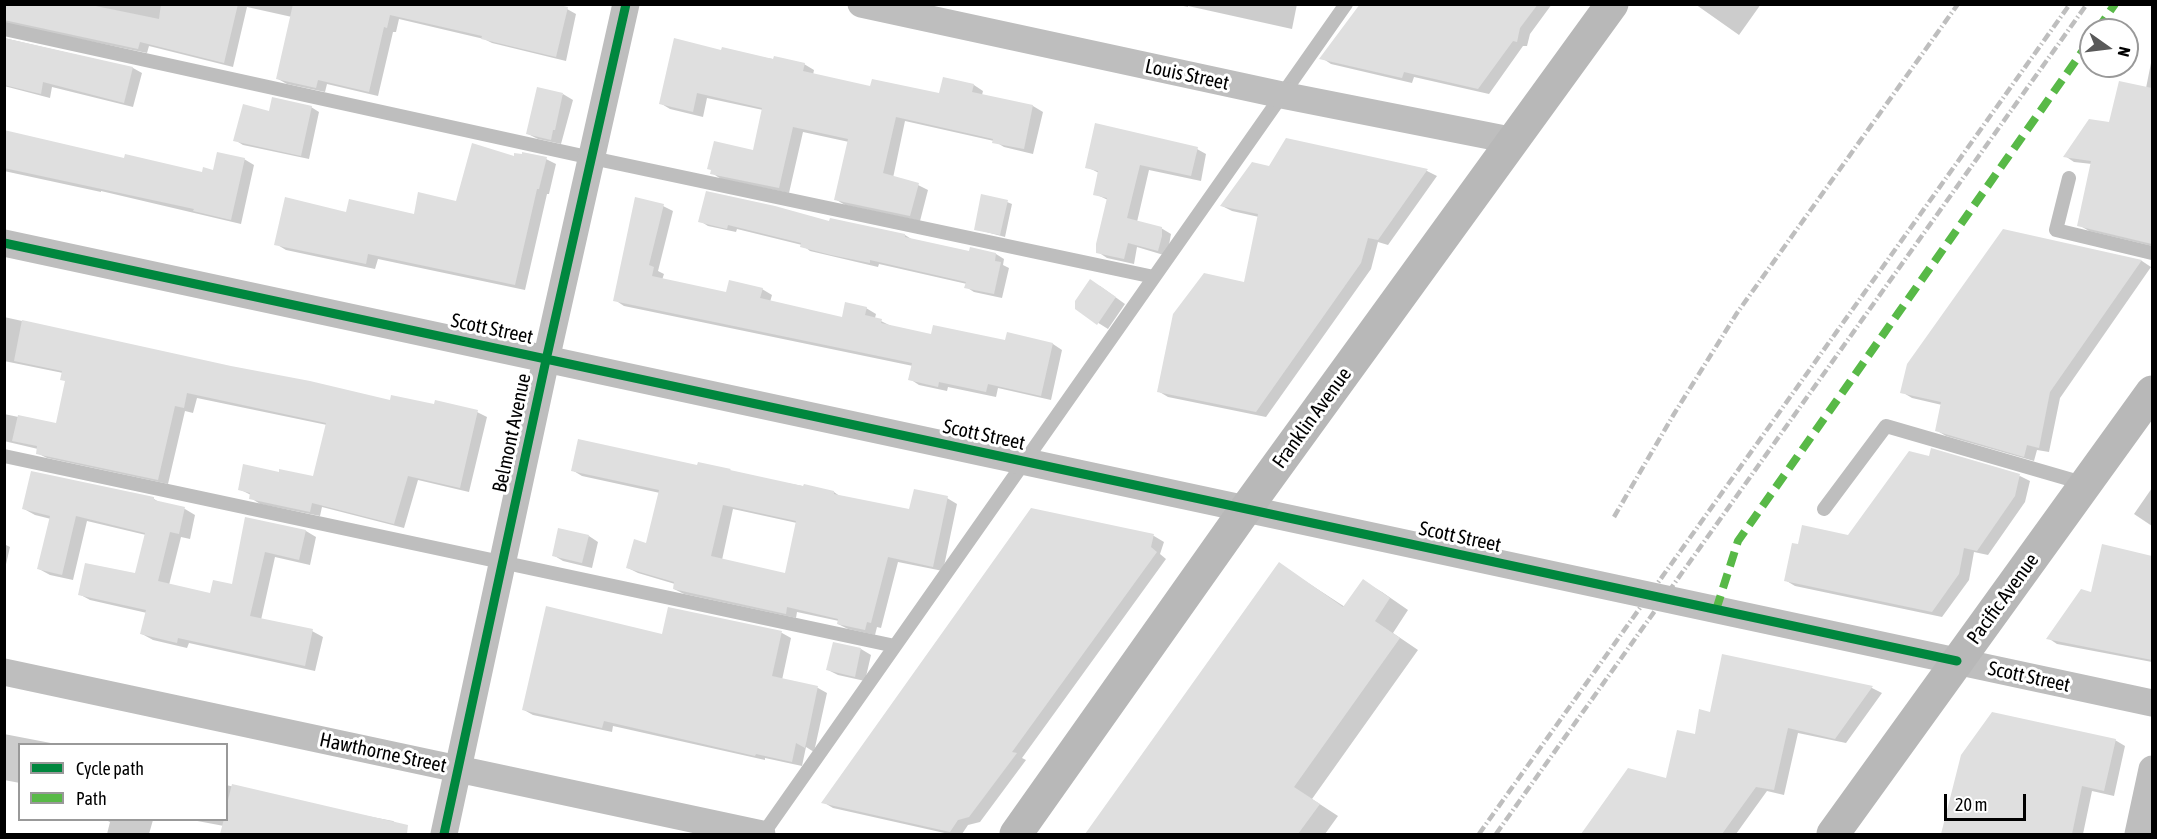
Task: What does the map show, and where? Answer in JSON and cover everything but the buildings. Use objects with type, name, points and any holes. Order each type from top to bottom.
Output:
[{"type":"main road","name":"Franklin Avenue","points":[[1016,834],[1245,510],[1515,141],[1612,4]]},
{"type":"main road","name":"Pacific Avenue","points":[[1833,834],[2152,392]]},
{"type":"street","name":"Belmont Avenue","points":[[444,834],[546,360],[626,4]]},
{"type":"street","name":"Louis Street","points":[[861,4],[1282,95],[1515,141]]},
{"type":"street","name":"Scott Street","points":[[4,243],[2152,703]]},
{"type":"street","name":"Hawthorne Street","points":[[4,672],[763,834]]},
{"type":"street","points":[[2138,834],[2152,769]]},
{"type":"lane","points":[[763,834],[1346,4]]},
{"type":"lane","points":[[4,29],[592,158],[1154,277]]},
{"type":"lane","points":[[2069,178],[2056,230],[2152,253]]},
{"type":"lane","points":[[1824,509],[1886,426],[2086,484]]},
{"type":"lane","points":[[4,456],[895,646]]},
{"type":"railway","points":[[1614,517],[1674,414],[1737,313],[1958,4]]},
{"type":"railway","points":[[1479,834],[2070,4]]},
{"type":"railway","points":[[1496,834],[2087,4]]},
{"type":"marked path","points":[[2105,18],[2115,4]]},
{"type":"marked path","points":[[1716,610],[1738,541],[2079,56]]},
{"type":"cycle path","points":[[444,834],[546,360],[626,4]]},
{"type":"cycle path","points":[[4,243],[1957,661]]}]
